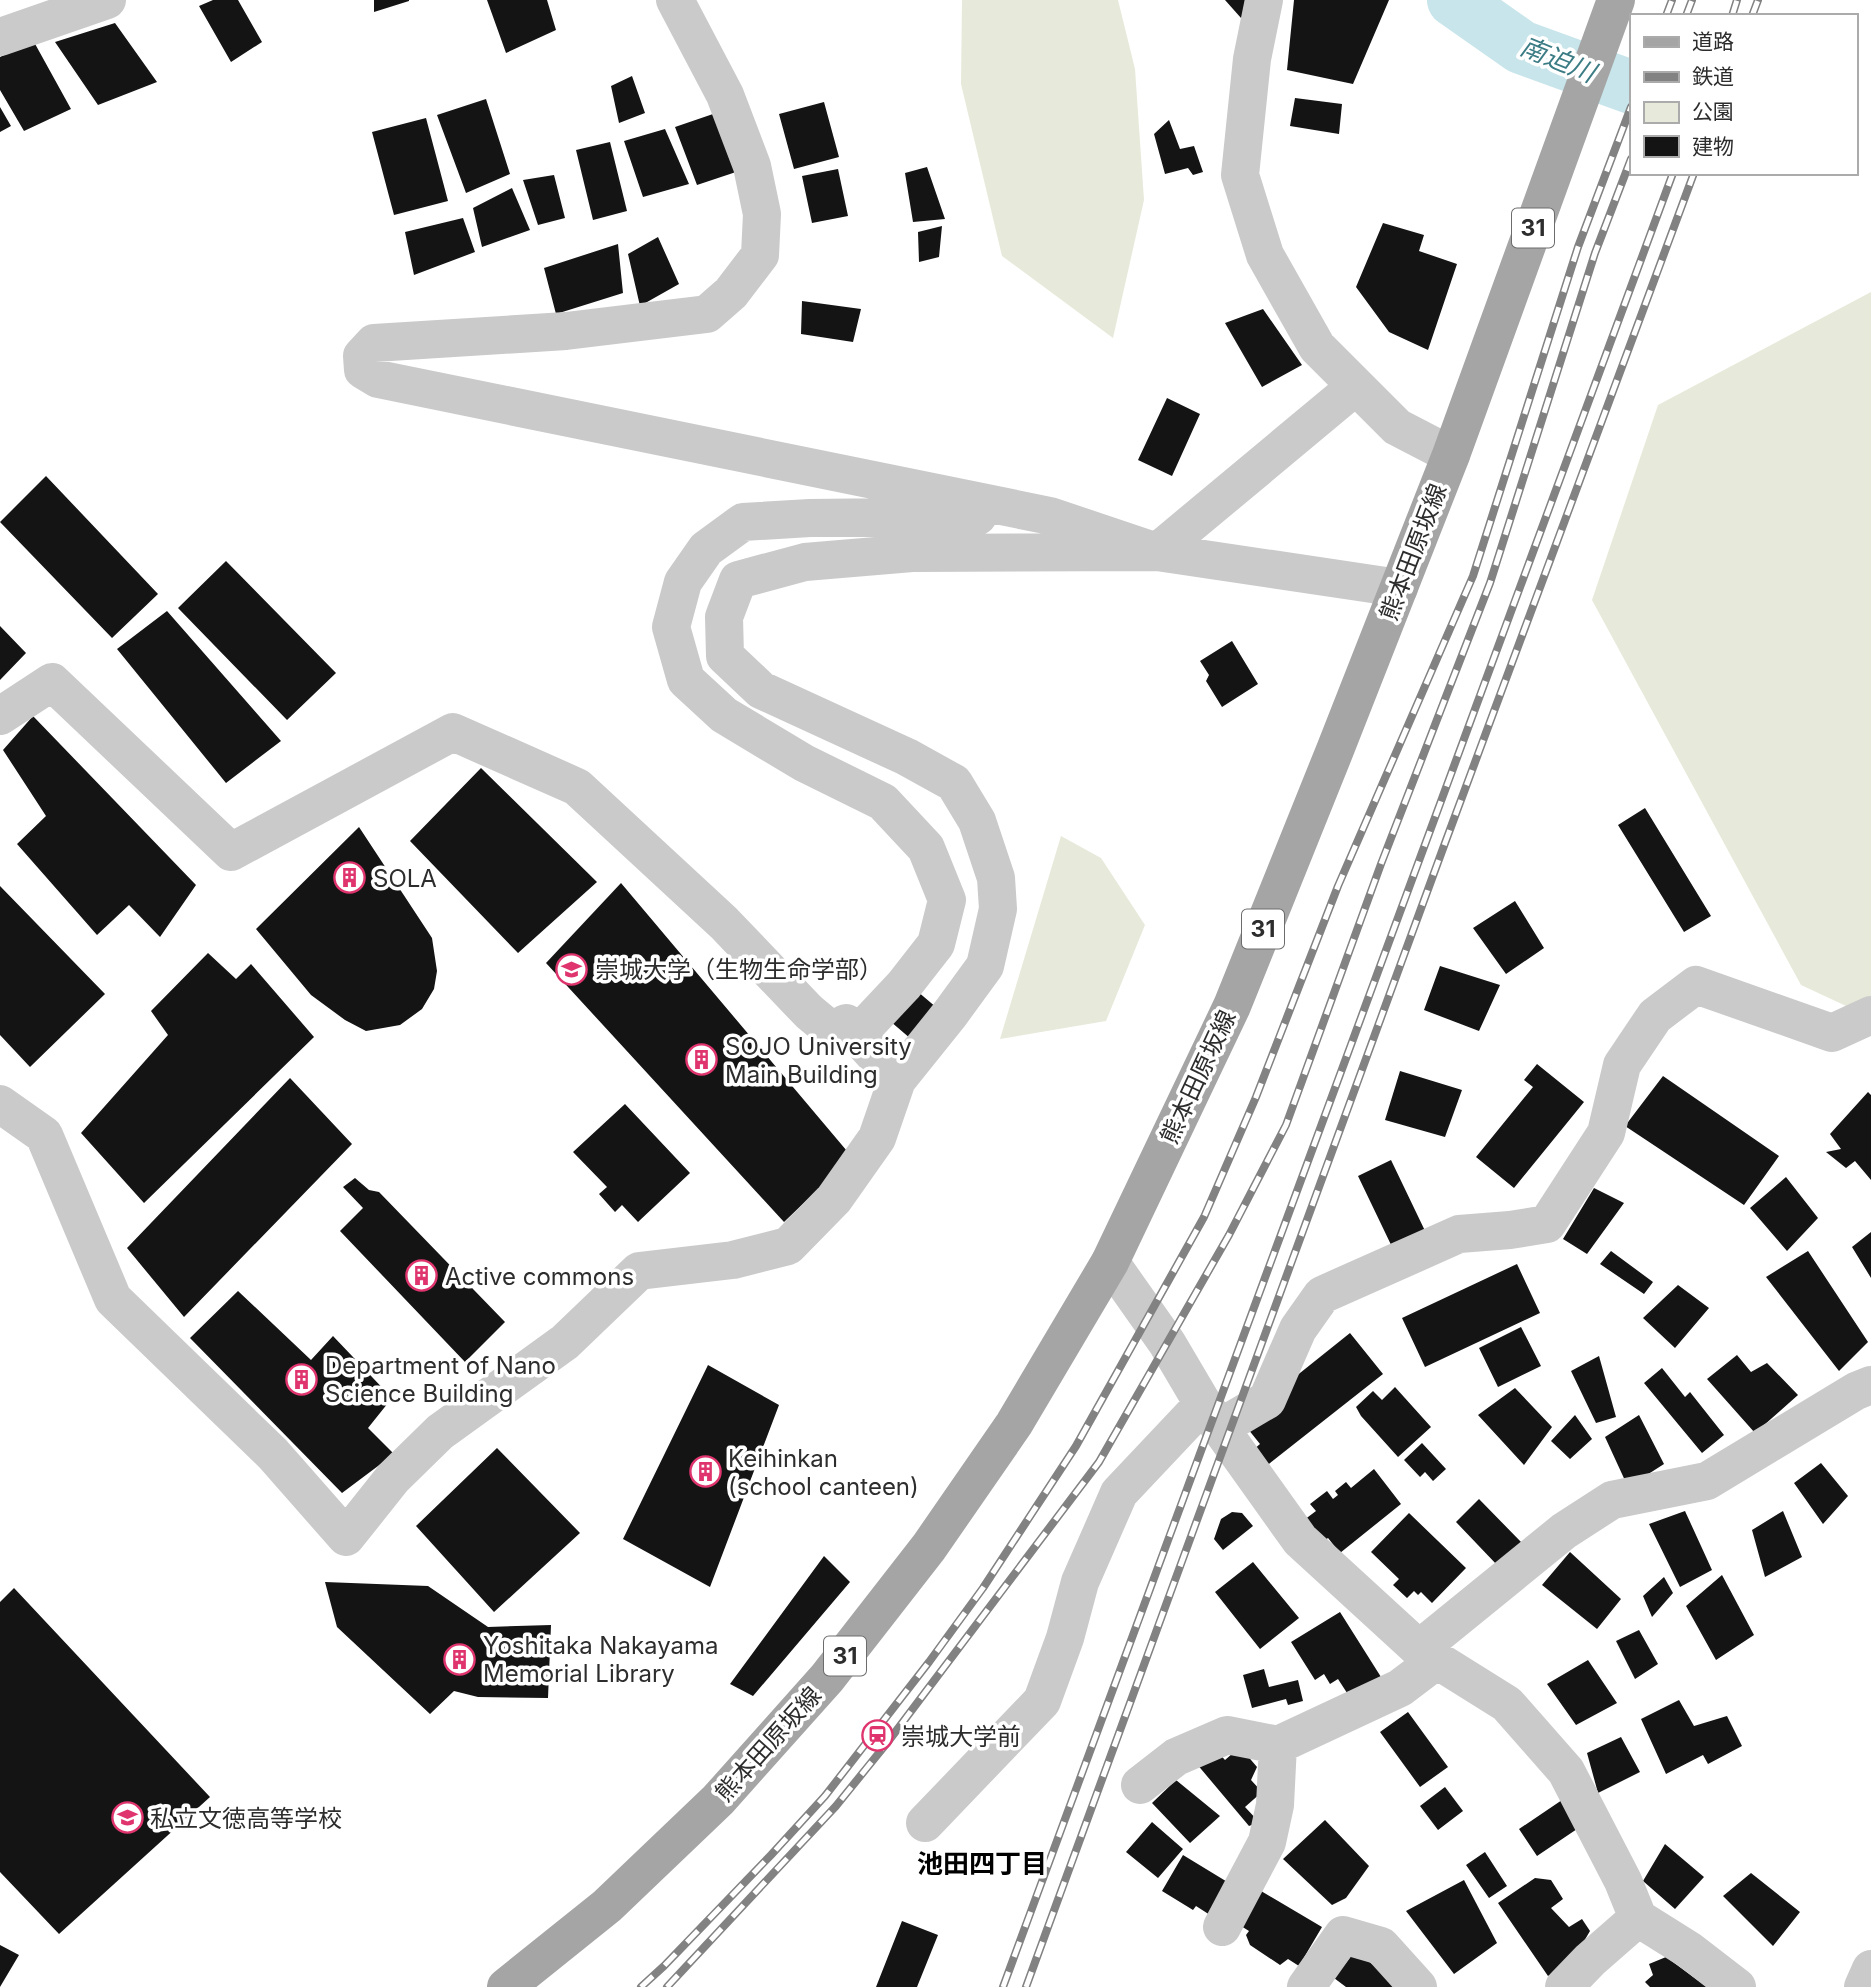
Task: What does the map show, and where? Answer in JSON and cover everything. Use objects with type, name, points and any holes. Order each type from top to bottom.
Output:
[{"type":"main road","name":"熊本田原坂線","points":[[506,1987],[607,1906],[718,1800],[827,1678],[929,1547],[1014,1424],[1110,1262],[1232,1006],[1451,455],[1616,0]]},
{"type":"street","points":[[0,37],[107,0]]},
{"type":"street","points":[[675,0],[725,95],[752,166],[762,214],[760,255],[731,293],[707,314],[566,331],[374,343],[362,356],[363,370],[377,379],[1050,516],[1157,552]]},
{"type":"street","points":[[1264,0],[1252,59],[1240,175],[1265,255],[1317,347],[1397,427],[1451,455]]},
{"type":"street","points":[[1157,552],[1355,387]]},
{"type":"street","points":[[857,1035],[904,985],[936,944],[947,900],[926,848],[883,802],[804,763],[723,715],[686,680],[671,627],[683,582],[706,549],[743,522],[810,518],[1050,516]]},
{"type":"street","points":[[0,1104],[44,1135],[113,1299],[273,1454],[346,1537],[393,1478],[440,1432],[565,1342],[639,1271],[733,1261],[788,1246],[834,1199],[877,1138],[897,1080],[985,966],[998,909],[996,878],[977,821],[954,783],[907,757],[761,690],[725,656],[724,617],[738,580],[805,562],[912,552],[1157,552],[1399,588]]},
{"type":"street","points":[[0,716],[52,682],[231,852],[453,732],[578,787],[724,923],[809,1012],[832,1031],[846,1023],[897,1080]]},
{"type":"street","points":[[925,1823],[1042,1700],[1065,1638],[1080,1582],[1119,1493],[1212,1415],[1267,1400],[1298,1329],[1322,1296],[1460,1234],[1547,1224],[1606,1133],[1622,1065],[1654,1016],[1696,985],[1832,1033],[1871,1015]]},
{"type":"street","points":[[1110,1262],[1167,1343],[1212,1415],[1300,1540],[1428,1655],[1507,1704],[1566,1770],[1623,1881],[1638,1918],[1689,1950],[1737,1987]]},
{"type":"street","points":[[1140,1785],[1176,1757],[1227,1735],[1278,1745],[1399,1688],[1428,1655],[1564,1531],[1612,1500],[1707,1481],[1760,1447],[1871,1385]]},
{"type":"street","points":[[1222,1927],[1267,1842],[1275,1805],[1278,1745]]},
{"type":"street","points":[[1564,1987],[1638,1918]]},
{"type":"street","points":[[1306,1987],[1343,1935],[1381,1946],[1418,1987]]},
{"type":"street","points":[[1863,1987],[1871,1969]]},
{"type":"green space","points":[[962,0],[1118,0],[1135,69],[1144,200],[1113,338],[1002,256],[961,84]]},
{"type":"green space","points":[[1871,292],[1871,1006],[1859,1012],[1801,985],[1592,600],[1658,405]]},
{"type":"green space","points":[[1061,836],[1101,858],[1145,925],[1106,1021],[1000,1039]]},
{"type":"building","points":[[213,0],[238,0],[262,42],[231,62],[199,6]]},
{"type":"building","points":[[374,0],[409,0],[409,1],[374,12]]},
{"type":"building","points":[[487,0],[547,0],[556,30],[506,53]]},
{"type":"building","points":[[1225,0],[1264,0],[1241,18]]},
{"type":"building","points":[[1294,0],[1389,0],[1353,84],[1287,70]]},
{"type":"building","points":[[115,23],[157,82],[98,105],[55,42]]},
{"type":"building","points":[[34,42],[71,109],[24,131],[0,90],[0,57]]},
{"type":"building","points":[[632,76],[645,113],[619,123],[611,86]]},
{"type":"building","points":[[1295,98],[1342,104],[1339,134],[1290,126]]},
{"type":"building","points":[[486,99],[510,174],[466,193],[437,115]]},
{"type":"building","points":[[824,102],[839,157],[794,169],[779,114]]},
{"type":"building","points":[[0,107],[11,126],[0,132]]},
{"type":"building","points":[[713,114],[736,172],[697,185],[675,127]]},
{"type":"building","points":[[426,118],[448,201],[394,215],[372,132]]},
{"type":"building","points":[[1169,120],[1180,149],[1194,146],[1203,172],[1193,175],[1188,168],[1165,174],[1154,134]]},
{"type":"building","points":[[665,129],[689,184],[643,197],[624,141]]},
{"type":"building","points":[[610,142],[627,211],[593,220],[576,150]]},
{"type":"building","points":[[927,167],[945,219],[913,222],[905,173]]},
{"type":"building","points":[[838,169],[848,216],[812,223],[802,176]]},
{"type":"building","points":[[554,175],[565,218],[538,225],[523,180]]},
{"type":"building","points":[[512,188],[530,230],[482,247],[473,208]]},
{"type":"building","points":[[463,218],[475,252],[414,275],[405,232]]},
{"type":"building","points":[[1383,223],[1424,235],[1419,251],[1457,264],[1428,350],[1389,332],[1356,287]]},
{"type":"building","points":[[942,226],[939,257],[919,262],[918,232]]},
{"type":"building","points":[[658,237],[679,284],[640,306],[628,254]]},
{"type":"building","points":[[618,244],[623,293],[556,314],[544,268]]},
{"type":"building","points":[[802,301],[861,309],[853,342],[801,334]]},
{"type":"building","points":[[1263,309],[1302,365],[1262,387],[1225,323]]},
{"type":"building","points":[[1167,398],[1200,414],[1172,476],[1138,460]]},
{"type":"building","points":[[46,476],[158,594],[112,638],[0,522]]},
{"type":"building","points":[[226,561],[336,673],[287,720],[178,608]]},
{"type":"building","points":[[167,611],[281,741],[226,783],[117,649]]},
{"type":"building","points":[[0,626],[26,653],[0,680]]},
{"type":"building","points":[[1232,641],[1258,684],[1222,707],[1206,681],[1209,675],[1200,661]]},
{"type":"building","points":[[33,716],[196,885],[160,937],[129,905],[97,935],[17,844],[46,816],[3,750]]},
{"type":"building","points":[[481,768],[597,882],[518,953],[410,841]]},
{"type":"building","points":[[1645,808],[1711,916],[1684,932],[1618,825]]},
{"type":"building","name":"SOLA","points":[[359,827],[432,938],[437,971],[434,989],[422,1009],[400,1025],[366,1031],[345,1020],[311,995],[256,929]]},
{"type":"building","name":"SOJO University Main Building","points":[[621,883],[852,1157],[784,1222],[546,963]]},
{"type":"building","points":[[0,886],[105,994],[30,1067],[0,1035]]},
{"type":"building","points":[[1515,901],[1544,948],[1506,974],[1473,928]]},
{"type":"building","points":[[208,953],[236,979],[251,964],[314,1037],[144,1203],[81,1133],[168,1035],[151,1011]]},
{"type":"building","points":[[1440,966],[1500,985],[1479,1031],[1424,1010]]},
{"type":"building","points":[[917,991],[937,1008],[911,1039],[890,1021]]},
{"type":"building","points":[[1537,1064],[1584,1102],[1514,1188],[1476,1157],[1533,1087],[1524,1080]]},
{"type":"building","points":[[1400,1071],[1462,1090],[1445,1137],[1385,1120]]},
{"type":"building","points":[[1663,1076],[1779,1156],[1744,1205],[1625,1126]]},
{"type":"building","points":[[290,1078],[352,1144],[184,1317],[127,1248]]},
{"type":"building","points":[[1868,1092],[1871,1095],[1871,1180],[1855,1161],[1846,1168],[1826,1152],[1841,1149],[1830,1134]]},
{"type":"building","points":[[625,1104],[690,1173],[638,1222],[622,1205],[615,1212],[599,1194],[607,1187],[573,1152]]},
{"type":"building","points":[[1391,1160],[1427,1235],[1394,1251],[1358,1176]]},
{"type":"building","points":[[1786,1177],[1818,1218],[1787,1251],[1750,1208]]},
{"type":"building","name":"Active commons","points":[[355,1178],[369,1190],[379,1192],[505,1322],[465,1362],[340,1231],[363,1208],[343,1187]]},
{"type":"building","points":[[1594,1188],[1624,1203],[1587,1254],[1563,1239]]},
{"type":"building","points":[[1871,1232],[1871,1278],[1852,1247]]},
{"type":"building","points":[[1611,1251],[1653,1282],[1644,1294],[1600,1264]]},
{"type":"building","points":[[1808,1251],[1868,1342],[1839,1371],[1766,1277]]},
{"type":"building","points":[[1517,1264],[1540,1313],[1425,1367],[1402,1318]]},
{"type":"building","points":[[1678,1285],[1709,1308],[1675,1348],[1643,1318]]},
{"type":"building","name":"Department of Nano Science Building","points":[[238,1291],[311,1360],[333,1336],[392,1398],[368,1428],[394,1454],[342,1493],[190,1338]]},
{"type":"building","points":[[1521,1327],[1541,1366],[1498,1387],[1479,1348]]},
{"type":"building","points":[[1350,1333],[1383,1374],[1265,1467],[1253,1450],[1260,1444],[1244,1424],[1280,1389]]},
{"type":"building","points":[[1737,1355],[1751,1372],[1767,1363],[1798,1395],[1755,1433],[1707,1379]]},
{"type":"building","points":[[1599,1356],[1616,1417],[1596,1423],[1571,1371]]},
{"type":"building","name":"Keihinkan (school canteen)","points":[[708,1365],[779,1405],[710,1587],[623,1539]]},
{"type":"building","points":[[1662,1368],[1685,1397],[1690,1392],[1724,1435],[1702,1453],[1644,1383]]},
{"type":"building","points":[[1395,1387],[1431,1427],[1398,1457],[1356,1407],[1373,1391],[1382,1400]]},
{"type":"building","points":[[1515,1388],[1552,1427],[1524,1465],[1478,1415]]},
{"type":"building","points":[[1575,1415],[1592,1439],[1570,1459],[1551,1441]]},
{"type":"building","points":[[1639,1415],[1664,1464],[1628,1487],[1605,1437]]},
{"type":"building","points":[[1422,1443],[1446,1469],[1433,1481],[1425,1472],[1420,1477],[1404,1460]]},
{"type":"building","points":[[497,1448],[580,1533],[494,1612],[416,1526]]},
{"type":"building","points":[[1821,1463],[1848,1496],[1823,1524],[1794,1483]]},
{"type":"building","points":[[1374,1469],[1401,1504],[1340,1553],[1328,1538],[1322,1542],[1304,1520],[1316,1511],[1310,1504],[1327,1491],[1333,1499],[1338,1495],[1335,1491],[1346,1482],[1351,1488]]},
{"type":"building","points":[[1479,1499],[1522,1543],[1498,1566],[1456,1522]]},
{"type":"building","points":[[1685,1511],[1712,1570],[1680,1587],[1649,1524]]},
{"type":"building","points":[[1783,1511],[1802,1557],[1765,1577],[1752,1530]]},
{"type":"building","points":[[1232,1512],[1242,1513],[1253,1526],[1223,1550],[1214,1539],[1221,1519]]},
{"type":"building","points":[[1409,1513],[1466,1568],[1432,1603],[1421,1592],[1418,1595],[1414,1591],[1407,1598],[1393,1585],[1399,1579],[1371,1552]]},
{"type":"building","points":[[1570,1552],[1621,1599],[1597,1629],[1542,1585]]},
{"type":"building","points":[[824,1556],[850,1582],[753,1696],[730,1684]]},
{"type":"building","points":[[1253,1562],[1299,1618],[1260,1649],[1215,1592]]},
{"type":"building","points":[[1722,1575],[1754,1635],[1716,1660],[1686,1606]]},
{"type":"building","points":[[1664,1577],[1673,1593],[1652,1617],[1643,1596]]},
{"type":"building","name":"Yoshitaka Nakayama Memorial Library","points":[[325,1582],[428,1586],[488,1627],[551,1625],[548,1698],[478,1697],[454,1691],[430,1714],[337,1627]]},
{"type":"building","points":[[14,1588],[210,1797],[59,1934],[0,1872],[0,1602]]},
{"type":"building","points":[[1340,1612],[1381,1677],[1349,1696],[1338,1679],[1330,1684],[1324,1674],[1315,1680],[1291,1642]]},
{"type":"building","points":[[1639,1630],[1658,1664],[1635,1679],[1616,1641]]},
{"type":"building","points":[[1588,1660],[1617,1703],[1576,1725],[1547,1684]]},
{"type":"building","points":[[1264,1669],[1269,1687],[1298,1680],[1303,1701],[1288,1705],[1286,1699],[1252,1708],[1243,1675]]},
{"type":"building","points":[[1679,1700],[1694,1726],[1727,1716],[1742,1746],[1708,1764],[1703,1755],[1666,1774],[1641,1719]]},
{"type":"building","points":[[1408,1712],[1448,1767],[1420,1787],[1380,1732]]},
{"type":"building","points":[[1621,1737],[1640,1772],[1598,1793],[1587,1753]]},
{"type":"building","points":[[1240,1747],[1257,1767],[1251,1780],[1262,1792],[1245,1807],[1259,1822],[1249,1826],[1196,1763],[1214,1748],[1225,1760]]},
{"type":"building","points":[[1176,1780],[1220,1816],[1190,1843],[1152,1803]]},
{"type":"building","points":[[1445,1787],[1463,1811],[1438,1830],[1420,1806]]},
{"type":"building","points":[[1562,1800],[1580,1827],[1537,1856],[1519,1829]]},
{"type":"building","points":[[1325,1820],[1369,1866],[1346,1898],[1332,1905],[1283,1859]]},
{"type":"building","points":[[1152,1822],[1183,1849],[1158,1878],[1126,1852]]},
{"type":"building","points":[[1665,1844],[1704,1877],[1675,1909],[1643,1881]]},
{"type":"building","points":[[1485,1852],[1507,1886],[1489,1898],[1466,1865]]},
{"type":"building","points":[[1183,1855],[1229,1883],[1210,1915],[1196,1906],[1193,1910],[1162,1891]]},
{"type":"building","points":[[1751,1873],[1800,1912],[1773,1946],[1723,1896]]},
{"type":"building","points":[[1535,1878],[1551,1880],[1563,1899],[1551,1908],[1569,1927],[1582,1919],[1590,1931],[1573,1960],[1548,1976],[1498,1903]]},
{"type":"building","points":[[1464,1880],[1497,1943],[1454,1974],[1406,1911]]},
{"type":"building","points":[[1261,1891],[1322,1927],[1299,1966],[1288,1959],[1280,1965],[1250,1945],[1246,1935],[1249,1931],[1241,1926]]},
{"type":"building","points":[[902,1921],[938,1935],[917,1987],[876,1987]]},
{"type":"building","points":[[0,1945],[19,1955],[0,1987]]},
{"type":"building","points":[[1355,1951],[1397,1983],[1394,1987],[1346,1987],[1334,1978]]},
{"type":"building","points":[[1666,1957],[1707,1987],[1650,1987],[1645,1982],[1653,1975],[1649,1964]]},
{"type":"waterway","name":"南迫川","points":[[1454,0],[1521,47],[1630,87]]},
{"type":"railway","points":[[1667,14],[1672,0]]},
{"type":"railway","points":[[1687,14],[1692,0]]},
{"type":"railway","points":[[1733,14],[1737,0]]},
{"type":"railway","points":[[1753,14],[1758,0]]},
{"type":"railway","points":[[641,1987],[825,1796],[929,1662],[983,1588],[1076,1446],[1204,1217],[1256,1097],[1338,886],[1473,576],[1578,247],[1630,110]]},
{"type":"railway","points":[[667,1987],[836,1806],[887,1743],[1099,1462],[1229,1235],[1286,1125],[1381,864],[1490,583],[1595,253],[1630,162]]},
{"type":"railway","points":[[1003,1987],[1672,175]]},
{"type":"railway","points":[[1026,1987],[1445,843],[1693,175]]},
{"type":"place","name":"SOLA","points":[[350,878]]},
{"type":"place","name":"崇城大学（生物生命学部）","points":[[572,969]]},
{"type":"place","name":"SOJO University Main Building","points":[[702,1060]]},
{"type":"place","name":"Active commons","points":[[422,1276]]},
{"type":"place","name":"Department of Nano Science Building","points":[[302,1379]]},
{"type":"place","name":"Keihinkan (school canteen)","points":[[705,1472]]},
{"type":"place","name":"Yoshitaka Nakayama Memorial Library","points":[[460,1659]]},
{"type":"place","name":"崇城大学前","points":[[878,1736]]},
{"type":"place","name":"私立文徳高等学校","points":[[127,1818]]},
{"type":"district","name":"池田四丁目","points":[[982,1863]]}]
